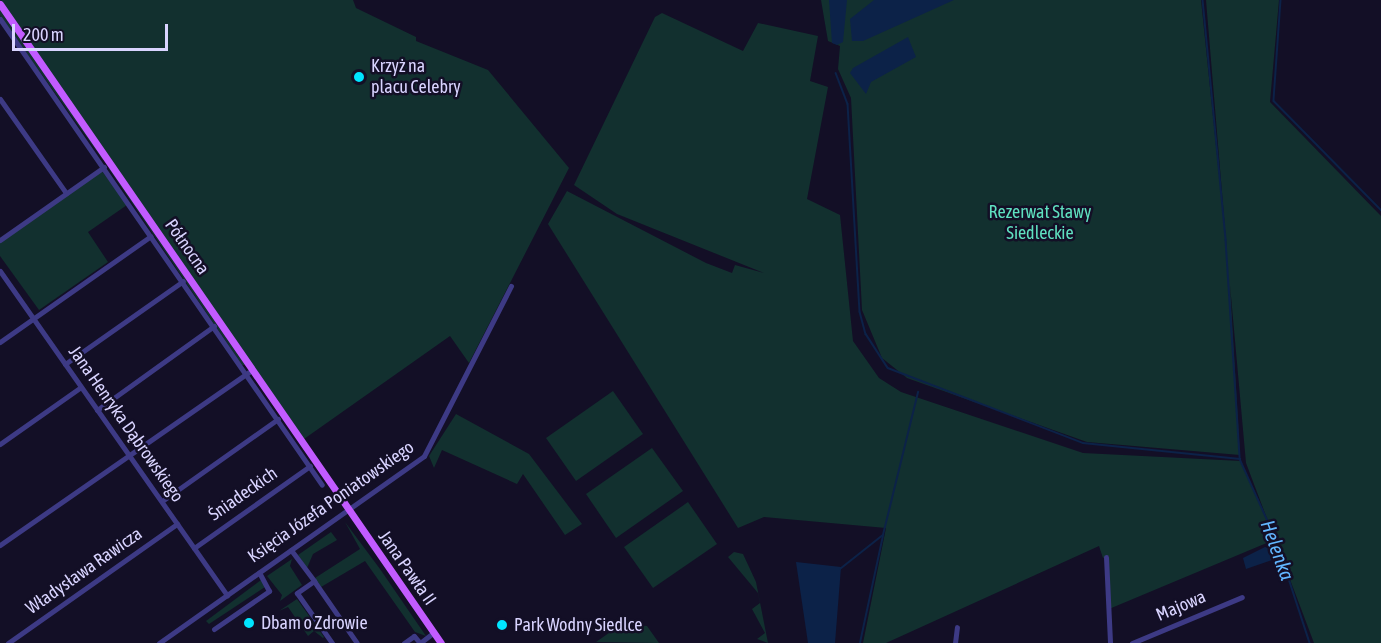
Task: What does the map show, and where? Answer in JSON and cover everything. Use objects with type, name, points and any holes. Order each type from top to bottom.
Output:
[{"type":"main road","name":"Północna","points":[[0,4],[111,162],[250,371],[348,510]]},
{"type":"main road","name":"Jana Pawła II","points":[[348,510],[441,643]]},
{"type":"street","name":"Północna","points":[[1,22],[214,326],[250,371],[278,419],[322,485]]},
{"type":"street","points":[[0,99],[66,194]]},
{"type":"street","points":[[0,240],[111,162]]},
{"type":"street","points":[[0,342],[151,236]]},
{"type":"street","name":"Jana Henryka Dąbrowskiego","points":[[0,270],[227,595]]},
{"type":"street","points":[[65,364],[183,281]]},
{"type":"street","name":"Księcia Józefa Poniatowskiego","points":[[159,643],[348,510],[432,447],[511,286]]},
{"type":"street","points":[[98,410],[214,326]]},
{"type":"street","points":[[0,545],[250,371]]},
{"type":"street","points":[[0,444],[81,387]]},
{"type":"street","points":[[162,501],[278,419]]},
{"type":"street","name":"Śniadeckich","points":[[194,548],[310,466]]},
{"type":"street","name":"Władysława Rawicza","points":[[8,643],[177,524]]},
{"type":"street","points":[[291,550],[357,643]]},
{"type":"street","points":[[1106,557],[1110,643]]},
{"type":"street","points":[[214,628],[269,591],[259,572]]},
{"type":"street","points":[[314,581],[297,593],[332,643]]},
{"type":"street","name":"Majowa","points":[[1132,643],[1242,597]]},
{"type":"street","points":[[955,643],[957,627]]},
{"type":"street","points":[[404,643],[414,636],[420,643],[434,632]]},
{"type":"green space","points":[[1,0],[353,0],[356,8],[416,37],[416,41],[488,70],[569,168],[469,363],[450,336],[304,439]]},
{"type":"green space","name":"Rezerwat Stawy Siedleckie","points":[[821,0],[1201,0],[1227,253],[1206,0],[1279,0],[1270,102],[1381,216],[1381,643],[1314,643],[1246,463],[1230,285],[1240,455],[1087,442],[907,378],[882,358],[862,310],[851,98],[838,69],[840,46],[828,41]]},
{"type":"green space","points":[[0,8],[104,159],[103,160],[0,16]]},
{"type":"green space","points":[[662,13],[743,51],[758,23],[818,36],[810,81],[828,87],[807,199],[840,215],[853,341],[879,378],[901,392],[1083,453],[1241,461],[1276,539],[1109,609],[1109,556],[1103,558],[1099,546],[886,643],[863,643],[886,528],[764,517],[738,528],[548,224],[567,191],[706,263],[732,273],[735,265],[764,273],[617,214],[574,185],[655,17]]},
{"type":"green space","points":[[110,169],[245,365],[242,365]]},
{"type":"green space","points":[[102,171],[127,205],[88,232],[108,262],[39,310],[0,256],[0,242]]},
{"type":"green space","points":[[613,391],[643,434],[576,481],[546,438]]},
{"type":"green space","points":[[456,414],[529,454],[582,524],[565,535],[523,474],[517,484],[442,450],[434,468],[429,456]]},
{"type":"green space","points":[[652,448],[683,491],[616,538],[586,494]]},
{"type":"green space","points":[[688,502],[717,544],[653,588],[624,547]]},
{"type":"green space","points":[[345,522],[426,636],[415,632],[365,561],[321,587],[315,578],[360,549]]},
{"type":"green space","points":[[331,532],[337,540],[313,554],[307,568],[298,555]]},
{"type":"green space","points":[[734,552],[743,554],[756,582],[768,643],[757,639],[765,633],[752,609],[760,603],[758,593],[728,557]]},
{"type":"green space","points":[[292,559],[290,566],[302,585],[280,601],[282,595],[267,576]]},
{"type":"green space","points":[[261,580],[265,587],[209,624],[206,621]]},
{"type":"green space","points":[[297,599],[323,638],[314,631],[308,636],[288,607],[279,611]]},
{"type":"green space","points":[[636,625],[647,626],[659,643],[596,642],[616,628],[625,632]]},
{"type":"water","points":[[829,0],[847,0],[843,42],[837,45],[832,43]]},
{"type":"water","points":[[874,0],[954,0],[863,41],[852,41],[850,19]]},
{"type":"water","points":[[908,37],[916,57],[871,82],[866,94],[850,73],[853,68]]},
{"type":"water","points":[[1265,547],[1271,549],[1272,560],[1246,569],[1243,558]]},
{"type":"water","points":[[796,562],[841,567],[835,643],[808,643]]},
{"type":"waterway","name":"Helenka","points":[[1203,0],[1226,240],[1240,459],[1276,539],[1310,643]]},
{"type":"waterway","points":[[1281,0],[1274,101],[1381,210]]},
{"type":"waterway","points":[[836,73],[848,104],[860,312],[866,334],[888,368],[1083,443],[1240,459]]},
{"type":"waterway","points":[[840,569],[883,535],[918,392]]},
{"type":"waterway","points":[[860,643],[883,536]]},
{"type":"place","name":"Krzyż na placu Celebry","points":[[359,77]]},
{"type":"place","name":"Dbam o Zdrowie","points":[[249,623]]},
{"type":"place","name":"Park Wodny Siedlce","points":[[502,625]]}]
